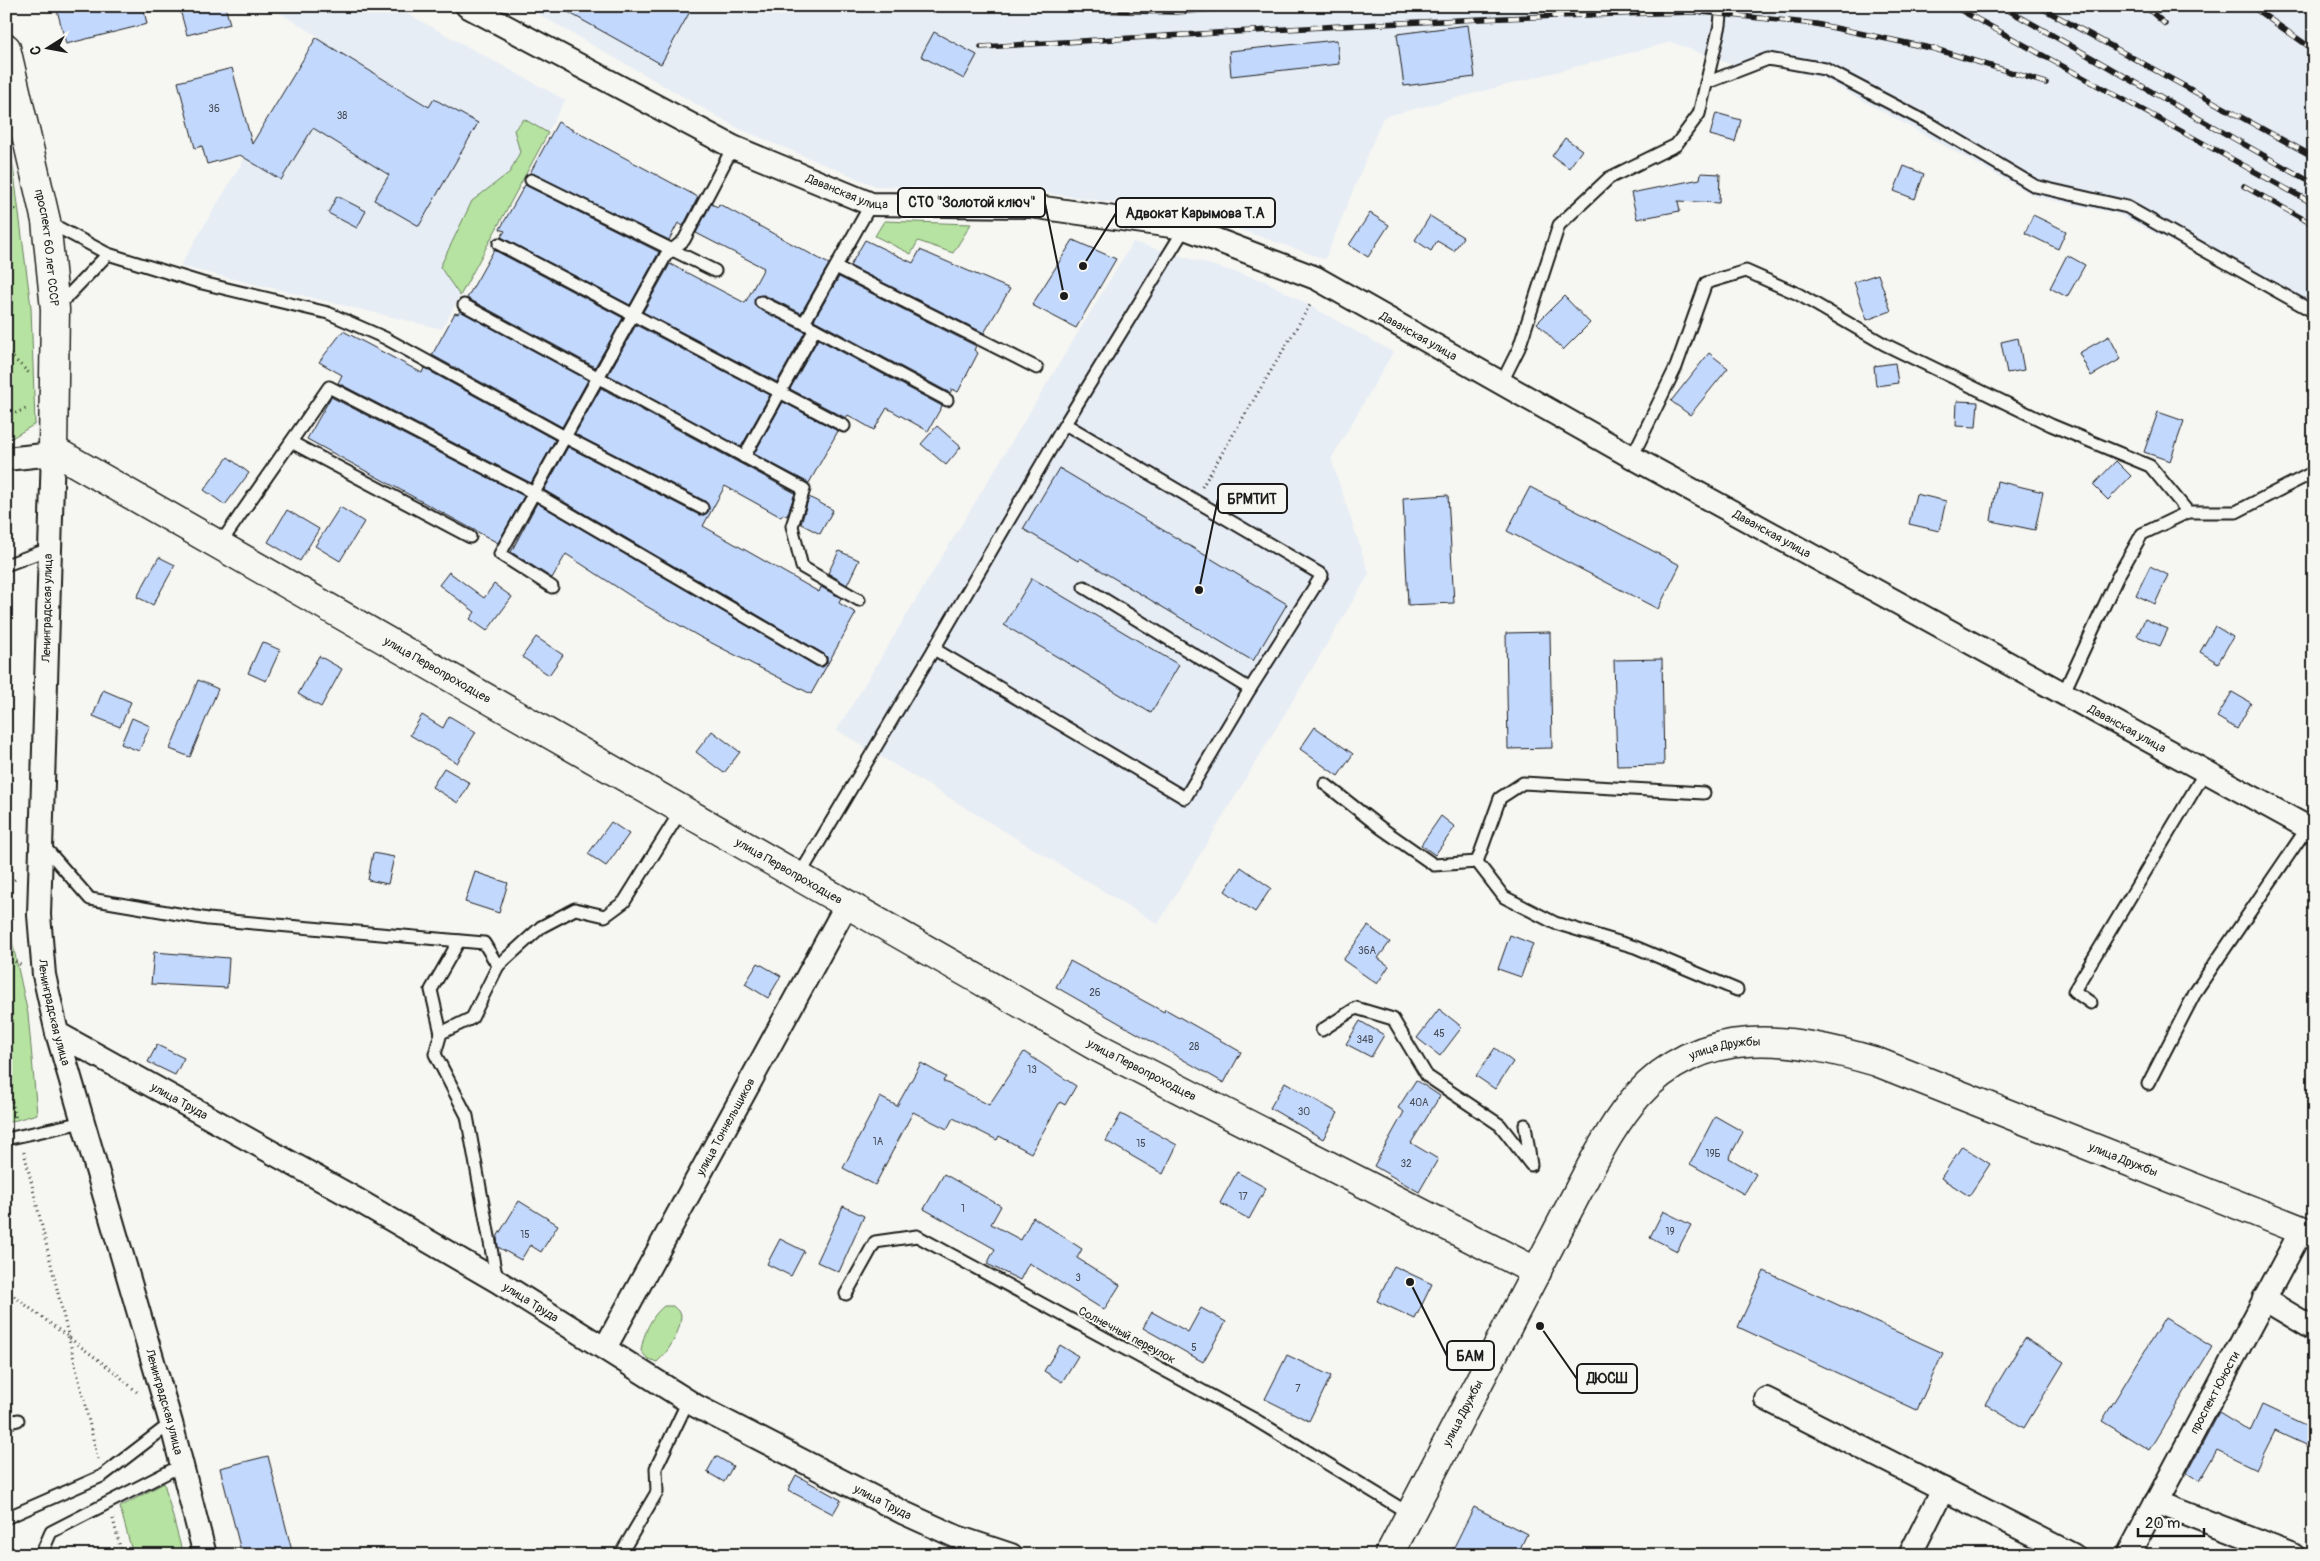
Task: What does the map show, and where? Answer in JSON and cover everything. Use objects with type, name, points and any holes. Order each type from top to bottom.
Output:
[{"type":"street","name":"Даванская улица","points":[[467,6],[733,147],[871,204],[1030,206],[1185,228],[1316,278],[1632,457],[2311,830]]},
{"type":"street","name":"проспект 60 лет СССР","points":[[6,48],[46,221],[55,309],[53,452]]},
{"type":"street","points":[[6,459],[53,452]]},
{"type":"street","name":"улица Первопроходцев","points":[[53,452],[220,544],[1096,1048],[1537,1272]]},
{"type":"street","name":"Ленинградская улица","points":[[53,452],[39,915],[44,976],[83,1122],[172,1423],[205,1555]]},
{"type":"street","name":"улица Тоннельщиков","points":[[605,1348],[847,904]]},
{"type":"street","name":"улица Труда","points":[[58,1033],[354,1198],[497,1281],[688,1401],[904,1513],[957,1537],[1011,1555]]},
{"type":"street","name":"улица Дружбы","points":[[1389,1555],[1598,1153],[1637,1096],[1663,1073],[1701,1051],[1754,1040],[1806,1044],[1877,1062],[2307,1233]]},
{"type":"street","name":"проспект Юности","points":[[2128,1555],[2264,1299],[2307,1233]]},
{"type":"street","points":[[2264,1299],[2314,1329]]},
{"type":"street","points":[[1766,1399],[2073,1555]]},
{"type":"street","points":[[1910,1555],[1943,1489]]},
{"type":"street","points":[[2156,1502],[2293,1555]]},
{"type":"lane","points":[[1501,384],[1519,348],[1559,225],[1609,178],[1676,145],[1699,114],[1722,6]]},
{"type":"lane","points":[[1706,83],[1768,59],[1825,69],[1932,125],[2035,186],[2127,207],[2314,312]]},
{"type":"lane","points":[[552,587],[500,554],[666,256],[684,240],[733,147]]},
{"type":"lane","points":[[531,180],[716,271]]},
{"type":"lane","points":[[804,323],[871,204]]},
{"type":"lane","points":[[46,221],[108,254],[202,283],[328,313],[385,338],[565,437],[702,508]]},
{"type":"lane","points":[[799,876],[1064,424],[1185,228]]},
{"type":"lane","points":[[499,244],[844,426]]},
{"type":"lane","points":[[55,309],[108,254]]},
{"type":"lane","points":[[836,267],[1037,368]]},
{"type":"lane","points":[[1632,457],[1676,367],[1706,283],[1746,271],[1798,294],[1884,344],[2051,425],[2150,466],[2188,512]]},
{"type":"lane","points":[[762,302],[947,400]]},
{"type":"lane","points":[[464,305],[804,489],[792,526],[802,567],[859,600]]},
{"type":"lane","points":[[744,457],[815,329]]},
{"type":"lane","points":[[220,544],[329,387],[534,493],[820,660]]},
{"type":"lane","points":[[934,648],[1186,798],[1250,688],[1322,575],[1064,424]]},
{"type":"lane","points":[[291,442],[470,537]]},
{"type":"lane","points":[[2063,694],[2118,576],[2142,534],[2188,512],[2236,512],[2314,472]]},
{"type":"lane","points":[[6,565],[49,549]]},
{"type":"lane","points":[[1084,587],[1250,688]]},
{"type":"lane","points":[[2091,1002],[2074,991],[2205,772]]},
{"type":"lane","points":[[1477,862],[1500,798],[1523,783],[1704,793]]},
{"type":"lane","points":[[1325,784],[1381,828],[1434,865],[1477,862]]},
{"type":"lane","points":[[441,1032],[472,1018],[498,966],[541,927],[575,909],[605,916],[624,902],[682,809]]},
{"type":"lane","points":[[2148,1084],[2196,991],[2311,830]]},
{"type":"lane","points":[[41,843],[90,899],[208,919],[484,943],[498,966]]},
{"type":"lane","points":[[1477,862],[1504,897],[1555,923],[1636,946],[1737,990]]},
{"type":"lane","points":[[459,941],[431,990],[441,1032],[435,1054],[467,1116],[497,1281]]},
{"type":"lane","points":[[1322,1030],[1356,1008],[1393,1019],[1427,1076],[1500,1125],[1531,1166],[1525,1125]]},
{"type":"lane","points":[[6,1138],[83,1122]]},
{"type":"lane","name":"Солнечный переулок","points":[[846,1294],[875,1242],[917,1236],[1254,1419],[1410,1514]]},
{"type":"lane","points":[[620,1555],[657,1492],[656,1468],[688,1401]]},
{"type":"lane","points":[[6,1423],[18,1420]]},
{"type":"lane","points":[[6,1518],[102,1476],[172,1423]]},
{"type":"lane","points":[[41,1555],[51,1532],[109,1500],[182,1465]]},
{"type":"path","points":[[1199,492],[1310,305]]},
{"type":"path","points":[[6,645],[6,676]]},
{"type":"path","points":[[6,1077],[102,1476]]},
{"type":"path","points":[[6,1290],[117,1374],[144,1398]]},
{"type":"path","points":[[109,1500],[122,1555]]},
{"type":"shaded area","points":[[268,6],[393,6],[565,100],[442,329],[180,266],[318,36]]},
{"type":"shaded area","points":[[524,6],[2297,6],[2314,19],[2314,315],[2118,214],[2037,197],[1822,78],[1767,66],[1754,73],[1671,42],[1383,117],[1325,259],[1195,214],[1034,191],[876,186],[740,129]]},
{"type":"shaded area","points":[[1133,242],[1265,281],[1393,352],[1331,459],[1369,574],[1158,924],[837,730]]},
{"type":"green space","points":[[524,119],[548,133],[460,296],[440,267],[472,201],[510,172],[520,152],[514,130]]},
{"type":"green space","points":[[6,140],[13,166],[31,307],[35,424],[10,439],[6,438]]},
{"type":"green space","points":[[884,221],[971,224],[953,253],[918,241],[911,254],[875,236]]},
{"type":"green space","points":[[6,913],[28,1014],[37,1114],[6,1123]]},
{"type":"green space","points":[[664,1306],[673,1306],[681,1314],[681,1320],[674,1340],[657,1362],[648,1359],[641,1351],[648,1326]]},
{"type":"green space","points":[[164,1483],[183,1555],[133,1555],[120,1507]]},
{"type":"building","points":[[56,6],[143,6],[147,24],[66,44]]},
{"type":"building","points":[[179,6],[225,6],[230,24],[187,35]]},
{"type":"building","points":[[557,6],[693,6],[661,64]]},
{"type":"building","points":[[1468,25],[1475,77],[1404,86],[1397,34]]},
{"type":"building","points":[[934,32],[977,55],[964,79],[921,56]]},
{"type":"building","points":[[316,38],[429,107],[434,99],[478,123],[419,226],[374,200],[389,175],[313,128],[281,180],[240,155],[207,164],[202,146],[195,148],[178,82],[232,68],[252,144]]},
{"type":"building","points":[[1337,40],[1339,64],[1231,76],[1229,51]]},
{"type":"building","points":[[1716,113],[1741,120],[1735,142],[1710,135]]},
{"type":"building","points":[[558,122],[698,197],[683,226],[678,223],[669,240],[530,173]]},
{"type":"building","points":[[1565,138],[1582,150],[1569,168],[1552,156]]},
{"type":"building","points":[[1904,166],[1924,174],[1915,199],[1894,191]]},
{"type":"building","points":[[1701,173],[1720,174],[1719,203],[1678,201],[1680,211],[1637,219],[1631,193],[1700,179]]},
{"type":"building","points":[[525,185],[659,252],[630,305],[501,237],[505,231],[500,229]]},
{"type":"building","points":[[337,196],[366,211],[357,228],[328,213]]},
{"type":"building","points":[[711,204],[718,207],[719,204],[829,264],[801,313],[764,295],[757,296],[754,299],[757,308],[805,332],[777,382],[643,312],[670,264],[745,303],[764,268],[696,233]]},
{"type":"building","points":[[1370,213],[1389,225],[1368,257],[1349,245]]},
{"type":"building","points":[[2033,215],[2066,231],[2058,249],[2025,233]]},
{"type":"building","points":[[1430,216],[1463,237],[1454,251],[1437,241],[1431,251],[1415,240]]},
{"type":"building","points":[[865,240],[913,263],[920,250],[1010,289],[984,333],[850,266]]},
{"type":"building","points":[[1073,240],[1116,259],[1076,328],[1032,305]]},
{"type":"building","points":[[494,250],[623,318],[595,367],[467,298]]},
{"type":"building","points":[[2067,255],[2085,265],[2067,297],[2050,288]]},
{"type":"building","points":[[1878,274],[1891,311],[1867,320],[1854,282]]},
{"type":"building","points":[[839,277],[976,346],[974,350],[978,353],[958,392],[952,389],[950,393],[814,320]]},
{"type":"building","points":[[1564,296],[1590,323],[1563,350],[1537,323]]},
{"type":"building","points":[[460,311],[588,380],[562,427],[432,355],[455,313],[458,314]]},
{"type":"building","points":[[636,325],[770,395],[741,447],[608,375]]},
{"type":"building","points":[[343,331],[422,373],[424,368],[555,440],[531,483],[338,383],[342,375],[319,362]]},
{"type":"building","points":[[2109,336],[2121,359],[2091,376],[2079,353]]},
{"type":"building","points":[[2018,338],[2024,370],[2007,373],[2001,342]]},
{"type":"building","points":[[818,339],[942,406],[928,431],[887,408],[874,430],[848,415],[846,418],[790,389]]},
{"type":"building","points":[[1709,353],[1728,368],[1690,415],[1671,401]]},
{"type":"building","points":[[1895,363],[1898,383],[1876,386],[1874,366]]},
{"type":"building","points":[[601,388],[795,493],[787,516],[783,514],[781,517],[725,486],[703,526],[819,592],[821,587],[841,598],[839,603],[856,613],[811,694],[700,637],[646,606],[566,554],[552,578],[511,552],[537,503],[816,666],[823,667],[827,663],[827,657],[824,654],[544,490],[568,447],[699,515],[708,512],[709,507],[705,501],[575,434]]},
{"type":"building","points":[[331,397],[524,496],[498,543],[307,439]]},
{"type":"building","points":[[1957,401],[1978,402],[1976,427],[1956,426]]},
{"type":"building","points":[[783,402],[838,431],[809,483],[754,454]]},
{"type":"building","points":[[2158,412],[2184,421],[2170,461],[2144,452]]},
{"type":"building","points":[[937,426],[961,447],[946,465],[921,444]]},
{"type":"building","points":[[228,457],[249,473],[225,505],[204,490]]},
{"type":"building","points":[[2116,461],[2131,476],[2108,500],[2093,485]]},
{"type":"building","points":[[1059,468],[1287,604],[1253,661],[1080,558],[1078,561],[1023,529]]},
{"type":"building","points":[[1997,481],[2043,492],[2035,530],[1991,521]]},
{"type":"building","points":[[1530,487],[1680,565],[1658,609],[1507,531]]},
{"type":"building","points":[[1916,494],[1946,501],[1939,531],[1909,524]]},
{"type":"building","points":[[1448,495],[1454,603],[1408,605],[1403,498]]},
{"type":"building","points":[[809,497],[833,510],[820,534],[801,524]]},
{"type":"building","points":[[340,507],[364,522],[340,561],[315,546]]},
{"type":"building","points":[[287,510],[319,529],[300,561],[268,542]]},
{"type":"building","points":[[839,551],[859,560],[847,585],[828,573]]},
{"type":"building","points":[[159,557],[175,565],[153,605],[137,597]]},
{"type":"building","points":[[2150,566],[2168,575],[2155,604],[2136,595]]},
{"type":"building","points":[[449,572],[484,598],[494,584],[512,597],[487,631],[470,619],[475,612],[439,585]]},
{"type":"building","points":[[1032,578],[1179,665],[1151,713],[1004,625]]},
{"type":"building","points":[[2145,619],[2168,629],[2160,646],[2137,636]]},
{"type":"building","points":[[2215,626],[2233,637],[2218,663],[2200,652]]},
{"type":"building","points":[[1550,632],[1552,748],[1508,749],[1506,633]]},
{"type":"building","points":[[536,637],[563,655],[549,675],[522,657]]},
{"type":"building","points":[[262,642],[280,650],[266,681],[248,673]]},
{"type":"building","points":[[319,656],[342,669],[321,707],[298,694]]},
{"type":"building","points":[[1662,659],[1664,765],[1617,766],[1614,660]]},
{"type":"building","points":[[198,680],[218,689],[190,757],[170,749]]},
{"type":"building","points":[[103,690],[131,702],[120,727],[93,716]]},
{"type":"building","points":[[2232,692],[2251,703],[2237,729],[2217,717]]},
{"type":"building","points":[[422,715],[443,728],[449,716],[476,732],[457,763],[410,735]]},
{"type":"building","points":[[132,718],[150,726],[139,751],[121,744]]},
{"type":"building","points":[[1315,727],[1353,754],[1338,776],[1300,749]]},
{"type":"building","points":[[712,731],[740,752],[724,773],[696,752]]},
{"type":"building","points":[[444,768],[470,783],[458,803],[432,787]]},
{"type":"building","points":[[1441,816],[1455,827],[1435,855],[1421,845]]},
{"type":"building","points":[[611,822],[629,834],[606,866],[588,854]]},
{"type":"building","points":[[373,853],[394,857],[388,884],[368,880]]},
{"type":"building","points":[[1241,867],[1271,888],[1255,912],[1225,891]]},
{"type":"building","points":[[475,872],[508,883],[499,913],[465,902]]},
{"type":"building","points":[[1368,926],[1390,942],[1378,958],[1389,966],[1377,984],[1343,960]]},
{"type":"building","points":[[1510,935],[1533,944],[1521,977],[1498,969]]},
{"type":"building","points":[[154,952],[229,958],[227,988],[151,984]]},
{"type":"building","points":[[1070,961],[1164,1012],[1165,1009],[1241,1052],[1224,1083],[1056,987]]},
{"type":"building","points":[[758,963],[781,976],[768,998],[745,984]]},
{"type":"building","points":[[1439,1009],[1462,1027],[1440,1056],[1417,1038]]},
{"type":"building","points":[[1360,1021],[1384,1035],[1371,1057],[1346,1044]]},
{"type":"building","points":[[157,1045],[184,1058],[175,1075],[148,1062]]},
{"type":"building","points":[[1495,1048],[1513,1062],[1495,1089],[1476,1076]]},
{"type":"building","points":[[1024,1052],[1076,1086],[1065,1105],[1060,1102],[1031,1153],[999,1136],[997,1140],[953,1118],[947,1129],[913,1112],[875,1185],[843,1168],[880,1097],[897,1106],[921,1063],[946,1077],[943,1081],[989,1105]]},
{"type":"building","points":[[1416,1080],[1440,1096],[1411,1143],[1438,1159],[1419,1192],[1374,1166],[1404,1112],[1398,1108]]},
{"type":"building","points":[[1285,1082],[1338,1113],[1323,1139],[1270,1108]]},
{"type":"building","points":[[1121,1114],[1177,1145],[1163,1174],[1106,1141]]},
{"type":"building","points":[[1715,1116],[1743,1132],[1729,1158],[1756,1174],[1744,1194],[1690,1164]]},
{"type":"building","points":[[1962,1146],[1990,1164],[1969,1196],[1941,1178]]},
{"type":"building","points":[[1237,1172],[1266,1188],[1249,1219],[1220,1203]]},
{"type":"building","points":[[944,1174],[1001,1206],[991,1224],[1021,1240],[1033,1217],[1082,1249],[1077,1258],[1120,1285],[1104,1310],[1029,1263],[1020,1280],[987,1264],[995,1249],[924,1209]]},
{"type":"building","points":[[519,1201],[558,1225],[541,1252],[530,1245],[521,1260],[498,1247],[497,1237]]},
{"type":"building","points":[[843,1206],[864,1216],[839,1272],[817,1262]]},
{"type":"building","points":[[1663,1211],[1691,1225],[1677,1251],[1650,1237]]},
{"type":"building","points":[[780,1239],[804,1251],[791,1276],[767,1264]]},
{"type":"building","points":[[1394,1266],[1432,1284],[1415,1319],[1377,1301]]},
{"type":"building","points":[[1764,1271],[1943,1353],[1917,1410],[1738,1327]]},
{"type":"building","points":[[1201,1308],[1226,1322],[1203,1362],[1143,1328],[1152,1312],[1188,1332]]},
{"type":"building","points":[[2165,1318],[2212,1347],[2149,1450],[2102,1421]]},
{"type":"building","points":[[2025,1338],[2064,1362],[2024,1428],[1985,1404]]},
{"type":"building","points":[[1060,1345],[1078,1356],[1062,1382],[1044,1371]]},
{"type":"building","points":[[1287,1355],[1331,1376],[1309,1421],[1265,1399]]},
{"type":"building","points":[[2262,1405],[2314,1429],[2314,1449],[2275,1431],[2256,1469],[2217,1450],[2199,1481],[2187,1473],[2219,1413],[2250,1432]]},
{"type":"building","points":[[268,1456],[293,1555],[242,1555],[220,1468]]},
{"type":"building","points":[[716,1456],[733,1466],[724,1482],[707,1472]]},
{"type":"building","points":[[796,1475],[841,1500],[833,1514],[788,1490]]},
{"type":"building","points":[[1474,1507],[1527,1534],[1517,1555],[1450,1555]]},
{"type":"railway","points":[[1064,6],[1080,10],[1176,12],[1258,6]]},
{"type":"railway","points":[[1953,6],[2314,204]]},
{"type":"railway","points":[[2001,6],[2314,184]]},
{"type":"railway","points":[[2038,6],[2314,157]]},
{"type":"railway","points":[[2145,6],[2165,24]]},
{"type":"railway","points":[[2251,6],[2314,50]]},
{"type":"railway","points":[[1692,11],[1816,24],[1935,49],[2046,83]]},
{"type":"railway","points":[[981,47],[1428,22],[1697,12]]},
{"type":"railway","points":[[2244,186],[2314,225]]},
{"type":"place","name":"Адвокат Карымова Т.А","points":[[1083,266]]},
{"type":"place","name":"СТО \"Золотой ключ\"","points":[[1064,296]]},
{"type":"place","name":"БРМТИТ","points":[[1199,590]]},
{"type":"place","name":"БАМ","points":[[1410,1282]]},
{"type":"place","name":"ДЮСШ","points":[[1540,1326]]}]
